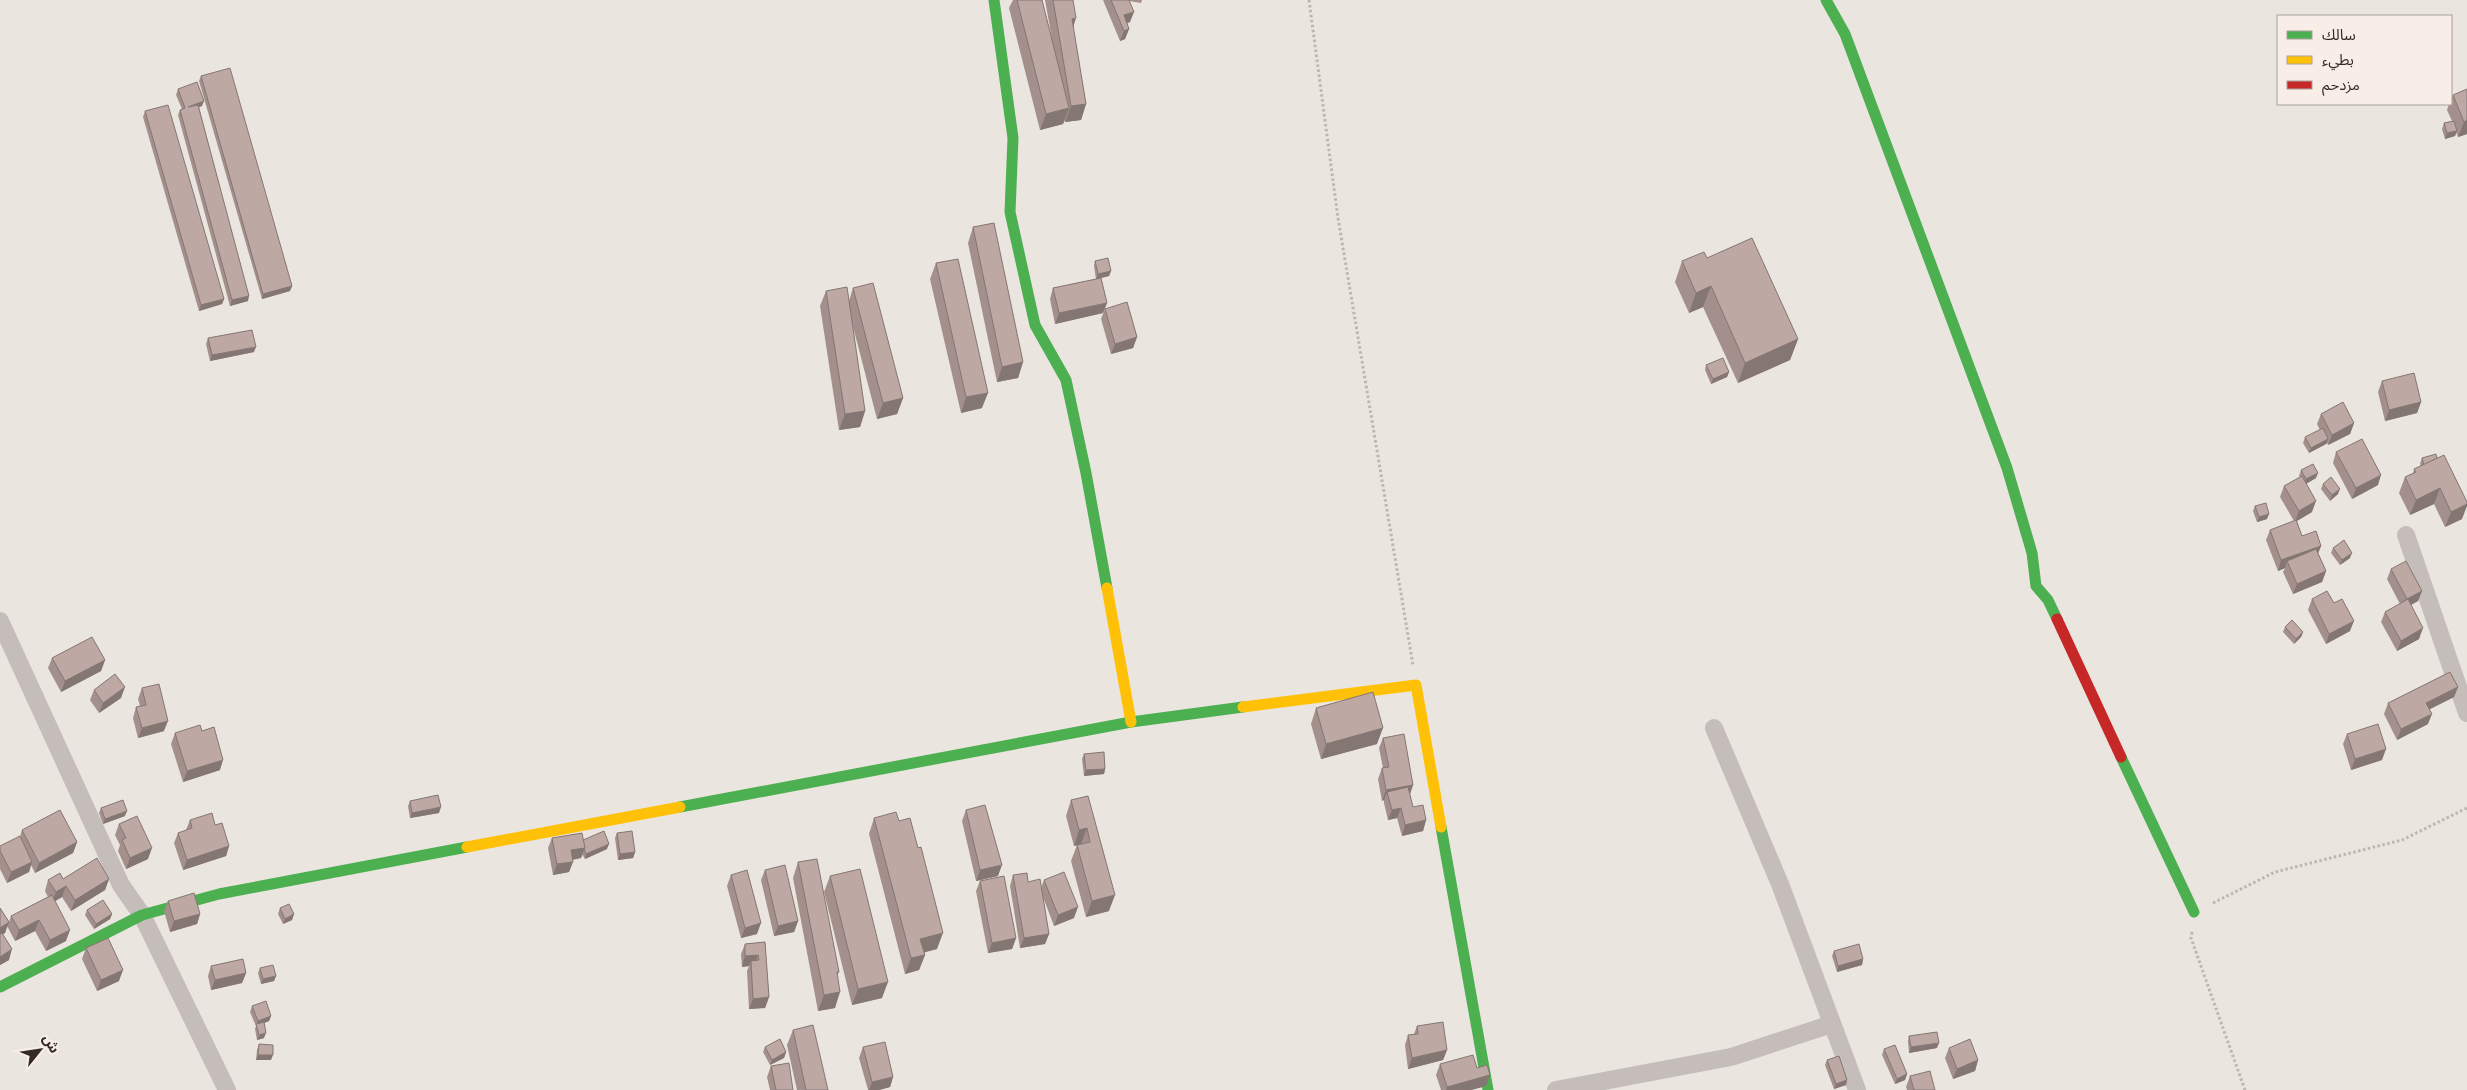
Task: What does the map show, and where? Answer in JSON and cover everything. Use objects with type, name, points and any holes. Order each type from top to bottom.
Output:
[{"type":"street","points":[[994,0],[1012,138],[1010,212],[1035,325],[1066,380],[1086,472],[1130,722]]},
{"type":"street","points":[[1826,0],[1844,34],[2007,468],[2032,553],[2036,586],[2048,600],[2194,912]]},
{"type":"street","points":[[2406,534],[2467,713]]},
{"type":"street","points":[[0,621],[121,884],[142,915],[227,1090]]},
{"type":"street","points":[[0,987],[142,915],[219,894],[1130,722],[1416,685],[1488,1090]]},
{"type":"street","points":[[1714,728],[1780,884],[1858,1090]]},
{"type":"street","points":[[1556,1090],[1732,1057],[1832,1024]]},
{"type":"path","points":[[1309,0],[1338,218],[1416,685]]},
{"type":"path","points":[[2245,1090],[2191,938],[2194,912],[2275,872],[2402,840],[2467,808]]},
{"type":"building","points":[[1017,0],[1042,0],[1069,108],[1046,114]]},
{"type":"building","points":[[1053,0],[1073,0],[1076,18],[1072,19],[1086,104],[1071,106]]},
{"type":"building","points":[[1111,0],[1129,0],[1134,12],[1124,15],[1129,29],[1124,31]]},
{"type":"building","points":[[230,68],[292,286],[263,294],[201,76]]},
{"type":"building","points":[[197,82],[204,101],[188,107],[198,105],[249,296],[232,300],[180,110],[185,108],[178,89]]},
{"type":"building","points":[[2467,89],[2467,120],[2464,122],[2453,95]]},
{"type":"building","points":[[168,105],[224,299],[201,305],[145,111]]},
{"type":"building","points":[[2454,121],[2457,131],[2447,133],[2444,123]]},
{"type":"building","points":[[994,223],[1023,362],[1002,367],[973,227]]},
{"type":"building","points":[[1752,238],[1798,339],[1745,363],[1711,286],[1696,293],[1682,261],[1704,252],[1707,258]]},
{"type":"building","points":[[1108,258],[1111,271],[1098,274],[1095,261]]},
{"type":"building","points":[[958,259],[988,393],[966,397],[936,263]]},
{"type":"building","points":[[1101,278],[1107,303],[1059,313],[1053,288]]},
{"type":"building","points":[[873,283],[903,398],[883,403],[853,288]]},
{"type":"building","points":[[847,287],[865,411],[845,414],[826,291]]},
{"type":"building","points":[[1127,302],[1137,337],[1115,344],[1105,309]]},
{"type":"building","points":[[252,330],[256,347],[212,355],[208,338]]},
{"type":"building","points":[[1723,358],[1729,372],[1713,379],[1706,365]]},
{"type":"building","points":[[2414,373],[2421,402],[2389,410],[2382,381]]},
{"type":"building","points":[[2343,402],[2354,423],[2332,435],[2321,414]]},
{"type":"building","points":[[2323,428],[2328,439],[2311,448],[2305,437]]},
{"type":"building","points":[[2362,439],[2381,475],[2356,488],[2336,452]]},
{"type":"building","points":[[2436,454],[2437,458],[2424,465],[2422,458]]},
{"type":"building","points":[[2444,455],[2467,502],[2467,504],[2451,512],[2440,488],[2416,500],[2405,477],[2416,472],[2414,469]]},
{"type":"building","points":[[2313,464],[2318,473],[2306,479],[2301,470]]},
{"type":"building","points":[[2302,476],[2316,501],[2299,511],[2284,486]]},
{"type":"building","points":[[2331,477],[2340,489],[2332,495],[2323,484]]},
{"type":"building","points":[[2266,503],[2269,514],[2259,517],[2255,506]]},
{"type":"building","points":[[2296,520],[2302,536],[2316,531],[2321,546],[2281,560],[2270,530]]},
{"type":"building","points":[[2344,540],[2352,553],[2342,560],[2333,548]]},
{"type":"building","points":[[2316,549],[2326,571],[2297,584],[2287,561]]},
{"type":"building","points":[[2406,561],[2422,591],[2407,599],[2391,569]]},
{"type":"building","points":[[2327,591],[2334,603],[2342,599],[2354,621],[2329,634],[2312,599]]},
{"type":"building","points":[[2408,599],[2423,628],[2401,641],[2385,612]]},
{"type":"building","points":[[2292,620],[2303,632],[2296,639],[2285,627]]},
{"type":"building","points":[[92,637],[105,660],[65,681],[52,658]]},
{"type":"building","points":[[2450,672],[2458,687],[2426,703],[2432,714],[2401,729],[2388,703]]},
{"type":"building","points":[[115,674],[125,687],[103,703],[94,690]]},
{"type":"building","points":[[159,684],[168,721],[142,728],[136,707],[146,705],[142,688]]},
{"type":"building","points":[[1373,692],[1383,728],[1326,744],[1316,708]]},
{"type":"building","points":[[2378,724],[2386,749],[2355,759],[2347,734]]},
{"type":"building","points":[[200,725],[202,731],[214,727],[223,760],[187,771],[175,733]]},
{"type":"building","points":[[1404,734],[1413,785],[1386,790],[1382,768],[1389,767],[1383,738]]},
{"type":"building","points":[[1104,752],[1105,769],[1086,770],[1084,754]]},
{"type":"building","points":[[1408,787],[1413,807],[1423,805],[1426,820],[1405,825],[1401,808],[1392,810],[1387,792]]},
{"type":"building","points":[[438,795],[441,807],[412,813],[410,801]]},
{"type":"building","points":[[1088,796],[1115,895],[1092,901],[1077,845],[1090,842],[1087,828],[1079,830],[1071,800]]},
{"type":"building","points":[[123,800],[127,811],[105,819],[101,808]]},
{"type":"building","points":[[985,805],[1002,865],[980,870],[966,810]]},
{"type":"building","points":[[60,810],[77,842],[39,863],[22,830]]},
{"type":"building","points":[[896,812],[899,821],[910,818],[918,848],[921,847],[943,933],[920,939],[925,955],[911,958],[874,818]]},
{"type":"building","points":[[212,813],[215,825],[222,823],[229,846],[187,860],[178,833],[192,828],[190,820]]},
{"type":"building","points":[[137,816],[152,848],[130,858],[122,840],[126,838],[119,824]]},
{"type":"building","points":[[604,831],[609,844],[586,854],[583,840]]},
{"type":"building","points":[[632,831],[635,852],[620,854],[617,833]]},
{"type":"building","points":[[582,833],[585,848],[571,850],[573,862],[557,864],[552,838]]},
{"type":"building","points":[[20,836],[32,862],[11,872],[0,851],[0,846]]},
{"type":"building","points":[[97,858],[109,879],[75,900],[66,886],[56,892],[48,880],[60,873],[63,879]]},
{"type":"building","points":[[817,859],[839,972],[837,972],[840,992],[824,995],[798,862]]},
{"type":"building","points":[[785,865],[798,921],[778,926],[765,870]]},
{"type":"building","points":[[860,869],[888,982],[858,989],[830,876]]},
{"type":"building","points":[[747,870],[761,923],[745,928],[731,875]]},
{"type":"building","points":[[1064,872],[1078,907],[1058,915],[1044,880]]},
{"type":"building","points":[[1027,873],[1028,882],[1040,879],[1049,934],[1024,938],[1013,875]]},
{"type":"building","points":[[1004,876],[1016,938],[992,943],[980,881]]},
{"type":"building","points":[[194,893],[200,914],[174,921],[168,901]]},
{"type":"building","points":[[52,895],[70,930],[50,940],[39,920],[19,930],[11,916]]},
{"type":"building","points":[[103,900],[112,914],[96,924],[87,910]]},
{"type":"building","points":[[289,904],[294,914],[285,919],[280,908]]},
{"type":"building","points":[[0,908],[9,922],[0,928]]},
{"type":"building","points":[[2,933],[12,949],[0,957],[0,934]]},
{"type":"building","points":[[108,938],[123,970],[101,980],[86,948]]},
{"type":"building","points":[[765,942],[769,997],[753,999],[751,961],[759,960],[758,955],[745,956],[745,944]]},
{"type":"building","points":[[1859,944],[1863,959],[1838,966],[1834,951]]},
{"type":"building","points":[[243,959],[246,973],[215,980],[211,966]]},
{"type":"building","points":[[273,965],[276,976],[263,979],[260,968]]},
{"type":"building","points":[[266,1001],[271,1016],[258,1021],[252,1006]]},
{"type":"building","points":[[264,1022],[266,1033],[259,1035],[256,1024]]},
{"type":"building","points":[[1443,1022],[1447,1050],[1412,1058],[1408,1035],[1418,1034],[1417,1026]]},
{"type":"building","points":[[813,1025],[828,1090],[806,1090],[793,1030]]},
{"type":"building","points":[[1937,1032],[1939,1043],[1911,1047],[1909,1036]]},
{"type":"building","points":[[780,1039],[786,1052],[772,1060],[765,1047]]},
{"type":"building","points":[[1970,1039],[1978,1060],[1957,1069],[1949,1048]]},
{"type":"building","points":[[885,1042],[893,1077],[872,1082],[863,1047]]},
{"type":"building","points":[[259,1044],[273,1045],[273,1055],[258,1055]]},
{"type":"building","points":[[1895,1045],[1907,1074],[1897,1079],[1884,1049]]},
{"type":"building","points":[[1473,1055],[1477,1068],[1487,1065],[1490,1075],[1447,1087],[1440,1064]]},
{"type":"building","points":[[1839,1056],[1847,1080],[1836,1084],[1827,1060]]},
{"type":"building","points":[[789,1063],[793,1090],[776,1090],[771,1066]]},
{"type":"building","points":[[1930,1071],[1935,1090],[1914,1090],[1910,1076]]},
{"type":"traffic: fast","points":[[994,0],[1013,138],[1010,212],[1035,325],[1066,380],[1086,473],[1107,588]]},
{"type":"traffic: fast","points":[[1826,0],[1845,34],[2007,468],[2032,553],[2036,586],[2048,600],[2057,619]]},
{"type":"traffic: fast","points":[[680,807],[1131,722],[1243,707]]},
{"type":"traffic: fast","points":[[2121,757],[2194,912]]},
{"type":"traffic: fast","points":[[1441,827],[1488,1090]]},
{"type":"traffic: fast","points":[[0,987],[142,915],[219,894],[467,847]]},
{"type":"traffic: slow","points":[[1107,588],[1131,722]]},
{"type":"traffic: slow","points":[[1243,707],[1416,685],[1441,827]]},
{"type":"traffic: slow","points":[[467,847],[680,807]]},
{"type":"traffic: jam","points":[[2057,619],[2121,757]]}]
